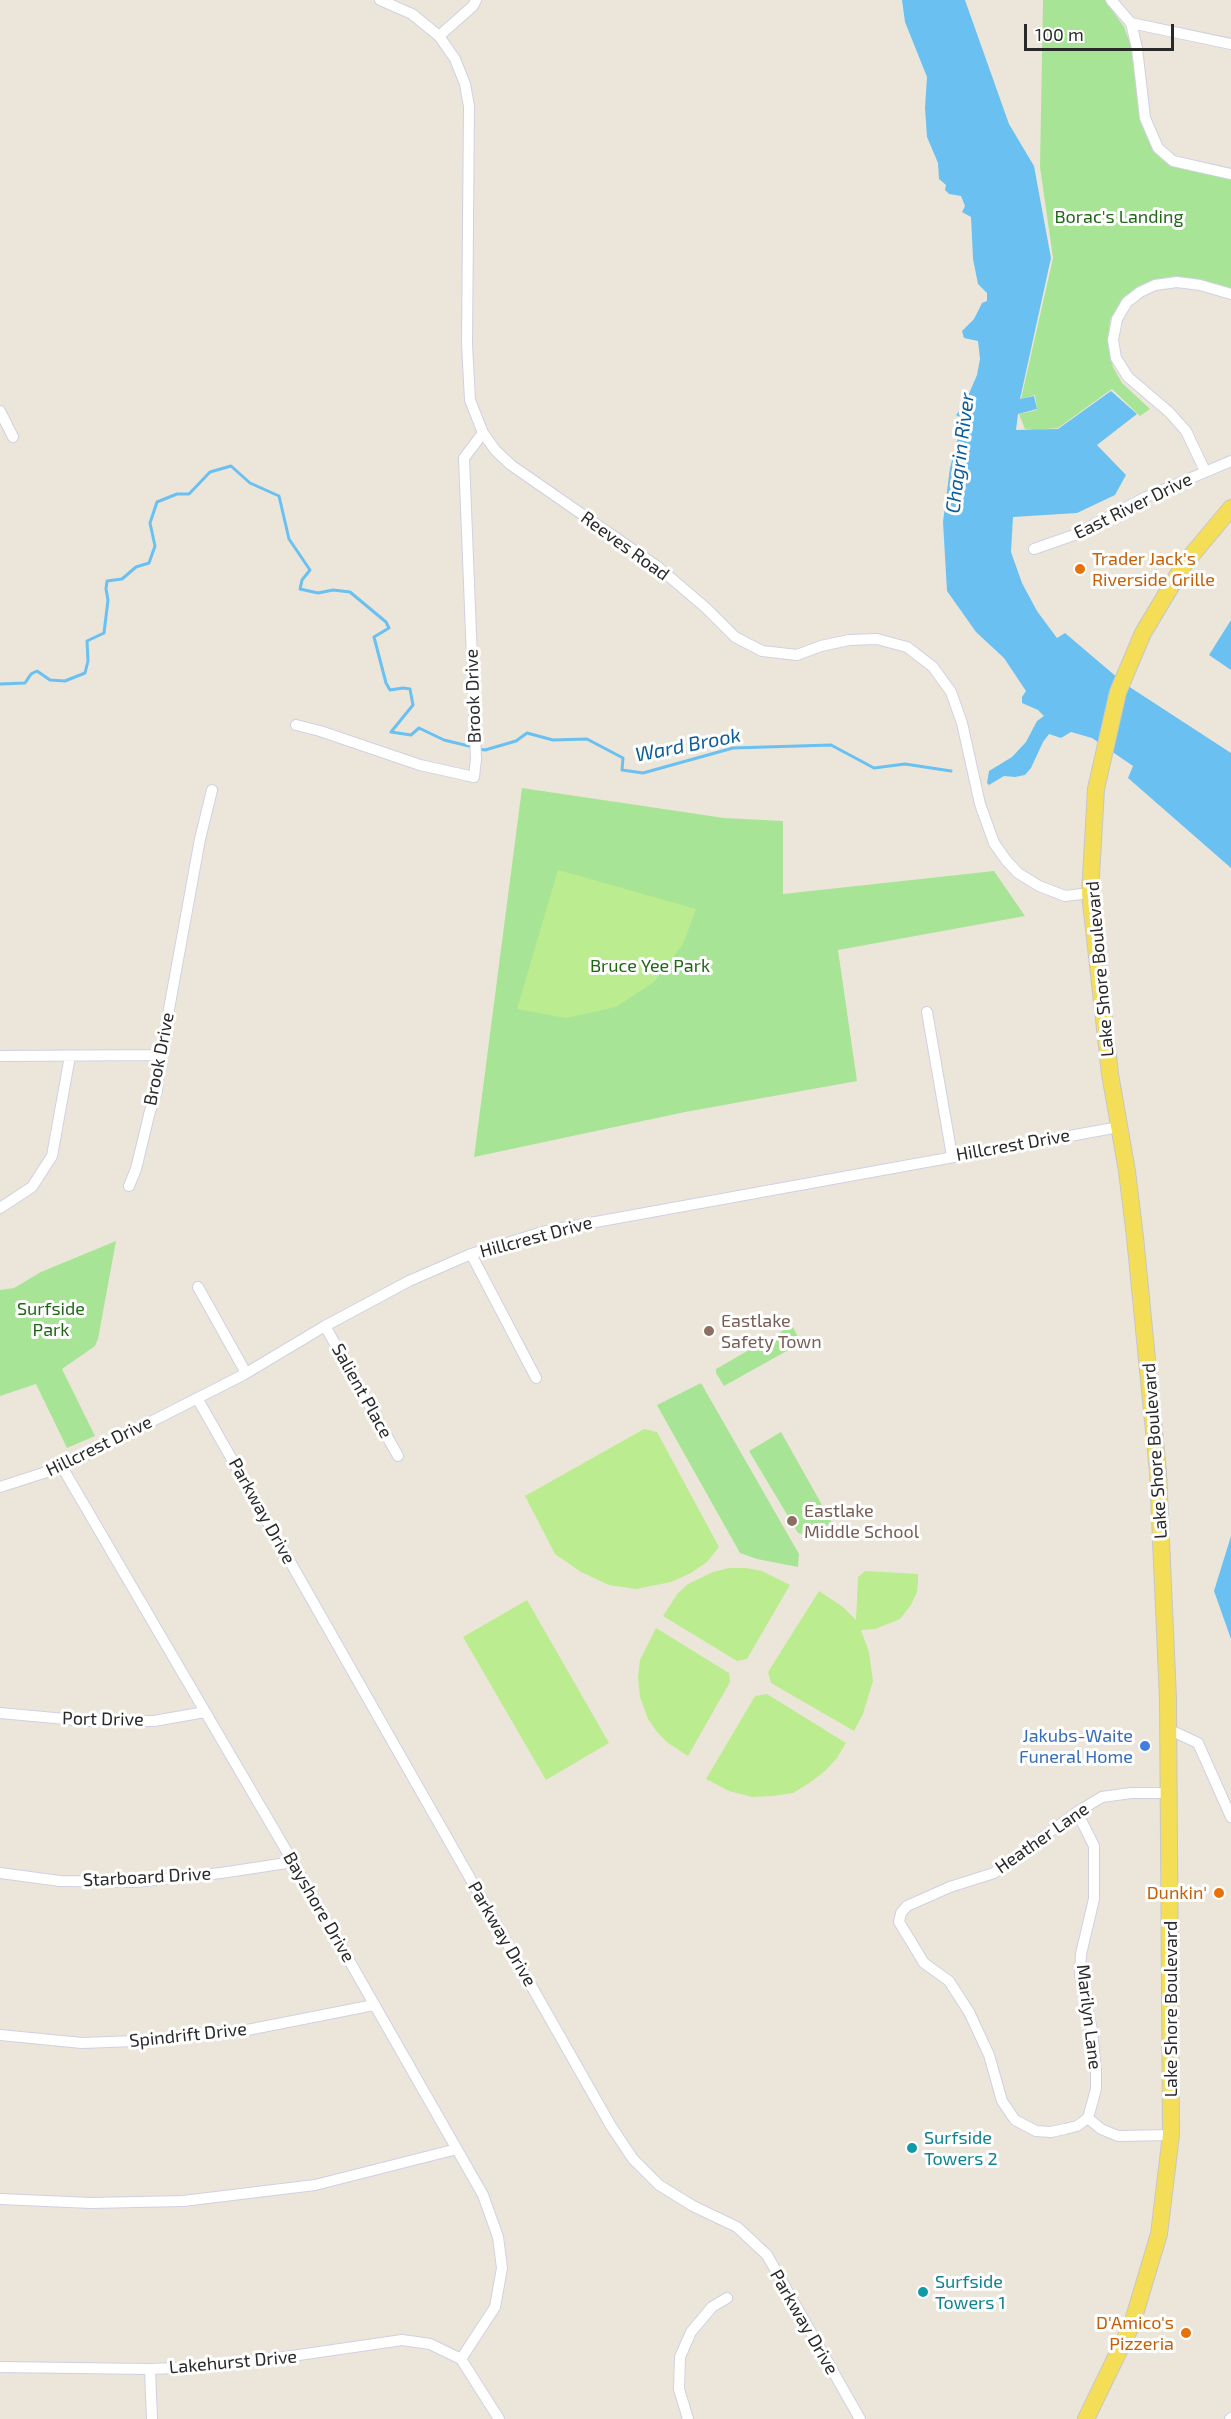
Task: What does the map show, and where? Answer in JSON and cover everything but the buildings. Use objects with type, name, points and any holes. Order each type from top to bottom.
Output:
[{"type":"main road","name":"Lake Shore Boulevard","points":[[1086,2419],[1132,2324],[1159,2234],[1171,2135],[1168,1729],[1155,1429],[1127,1171],[1109,1064],[1090,893],[1096,789],[1118,692],[1143,633],[1185,563],[1231,508]]},
{"type":"street","name":"Reeves Road","points":[[380,0],[412,14],[439,36],[455,59],[465,84],[469,106],[467,344],[470,400],[483,433],[511,465],[658,567],[706,608],[735,637],[762,651],[797,655],[849,639],[877,639],[907,647],[933,667],[951,692],[962,723],[980,804],[994,843],[1018,873],[1039,886],[1065,896],[1090,893]]},
{"type":"street","points":[[439,36],[473,6],[476,0]]},
{"type":"street","points":[[1111,0],[1131,23],[1137,48],[1145,118],[1158,148],[1173,161],[1231,174]]},
{"type":"street","points":[[1131,23],[1231,44]]},
{"type":"street","points":[[1204,471],[1186,431],[1169,411],[1128,377],[1116,358],[1113,340],[1117,319],[1127,302],[1140,292],[1155,285],[1177,282],[1200,285],[1231,294]]},
{"type":"street","points":[[0,411],[13,437]]},
{"type":"street","name":"Brook Drive","points":[[296,725],[420,765],[474,777],[476,759],[464,458],[483,433]]},
{"type":"street","name":"East River Drive","points":[[1034,549],[1074,535],[1146,497],[1231,461]]},
{"type":"street","name":"Brook Drive","points":[[129,1186],[136,1169],[157,1091],[160,1055],[200,839],[212,790]]},
{"type":"street","points":[[927,1012],[952,1156]]},
{"type":"street","points":[[0,1056],[160,1055]]},
{"type":"street","points":[[0,1208],[32,1187],[52,1156],[70,1056]]},
{"type":"street","name":"Hillcrest Drive","points":[[0,1487],[62,1467],[246,1373],[325,1326],[409,1281],[471,1254],[546,1231],[1119,1127]]},
{"type":"street","points":[[471,1254],[536,1378]]},
{"type":"street","points":[[198,1287],[246,1373]]},
{"type":"street","name":"Salient Place","points":[[325,1326],[398,1456]]},
{"type":"street","name":"Parkway Drive","points":[[197,1398],[611,2126],[633,2159],[659,2185],[693,2206],[737,2227],[766,2255],[860,2419]]},
{"type":"street","name":"Bayshore Drive","points":[[62,1467],[293,1862],[483,2195],[498,2237],[502,2268],[495,2307],[461,2359]]},
{"type":"street","name":"Port Drive","points":[[0,1713],[87,1721],[154,1721],[205,1712]]},
{"type":"street","points":[[1168,1729],[1198,1743],[1231,1817]]},
{"type":"street","name":"Heather Lane","points":[[1088,2118],[1077,2126],[1051,2132],[1036,2131],[1015,2120],[1002,2101],[989,2055],[969,2012],[949,1981],[924,1963],[898,1922],[906,1906],[950,1887],[994,1873],[1077,1812],[1102,1797],[1131,1792],[1169,1793]]},
{"type":"street","name":"Marilyn Lane","points":[[1077,1812],[1094,1846],[1094,1899],[1081,1954],[1080,1975],[1092,2030],[1096,2071],[1096,2089],[1088,2118]]},
{"type":"street","name":"Starboard Drive","points":[[0,1873],[60,1881],[136,1882],[221,1873],[293,1862]]},
{"type":"street","name":"Spindrift Drive","points":[[0,2035],[82,2043],[162,2040],[242,2031],[374,2005]]},
{"type":"street","points":[[1088,2118],[1101,2129],[1118,2136],[1171,2135]]},
{"type":"street","points":[[0,2199],[91,2203],[183,2202],[315,2185],[457,2149]]},
{"type":"street","points":[[688,2419],[679,2389],[680,2357],[691,2332],[712,2307],[726,2298]]},
{"type":"street","name":"Lakehurst Drive","points":[[0,2367],[150,2369],[223,2366],[402,2340],[430,2344],[461,2359]]},
{"type":"street","points":[[461,2359],[499,2419]]},
{"type":"street","points":[[150,2369],[152,2419]]},
{"type":"green space","name":"Borac's Landing","points":[[1043,0],[1105,0],[1124,27],[1133,51],[1137,91],[1145,133],[1154,150],[1164,161],[1183,169],[1231,179],[1231,291],[1210,282],[1182,278],[1135,291],[1121,301],[1110,320],[1108,344],[1113,367],[1122,383],[1150,409],[1140,416],[1112,389],[1058,428],[1035,430],[1025,429],[1019,414],[1037,410],[1035,395],[1021,399],[1053,258],[1040,167]]},
{"type":"green space","name":"Bruce Yee Park","points":[[522,788],[724,818],[783,821],[783,894],[994,871],[1025,916],[838,950],[857,1081],[685,1112],[474,1157]]},
{"type":"green space","points":[[558,870],[696,909],[683,944],[654,982],[616,1007],[566,1018],[517,1009]]},
{"type":"green space","name":"Surfside Park","points":[[116,1241],[98,1339],[95,1346],[62,1369],[95,1436],[67,1448],[36,1384],[0,1396],[0,1290],[14,1288],[41,1272]]},
{"type":"green space","points":[[789,1327],[793,1327],[801,1343],[724,1386],[716,1369]]},
{"type":"green space","points":[[701,1383],[799,1554],[798,1567],[757,1559],[740,1553],[658,1407],[657,1405]]},
{"type":"green space","points":[[644,1429],[657,1432],[719,1547],[707,1562],[691,1573],[671,1582],[636,1589],[609,1585],[581,1572],[555,1554],[525,1496]]},
{"type":"green space","points":[[781,1432],[841,1536],[822,1538],[798,1533],[749,1451]]},
{"type":"green space","points":[[729,1568],[762,1571],[790,1585],[747,1659],[737,1661],[663,1616],[678,1593],[688,1584],[713,1572]]},
{"type":"green space","points":[[865,1571],[918,1574],[918,1581],[917,1592],[911,1605],[900,1619],[875,1629],[861,1630],[869,1652],[873,1681],[863,1714],[854,1731],[771,1683],[768,1672],[819,1591],[843,1607],[856,1620],[858,1577]]},
{"type":"green space","points":[[527,1600],[609,1743],[546,1780],[463,1637]]},
{"type":"green space","points":[[656,1628],[729,1673],[730,1682],[688,1756],[668,1743],[657,1732],[648,1719],[640,1697],[638,1677],[640,1660]]},
{"type":"green space","points":[[767,1694],[846,1743],[837,1758],[825,1771],[793,1793],[752,1797],[729,1791],[706,1779],[755,1696]]},
{"type":"water","name":"Chagrin River","points":[[902,0],[965,0],[1009,124],[1034,166],[1051,258],[1020,399],[1034,396],[1037,409],[1018,414],[1016,430],[1058,429],[1111,391],[1137,414],[1097,445],[1126,475],[1115,495],[1077,513],[1013,517],[1011,552],[1022,583],[1037,611],[1057,638],[1065,633],[1125,684],[1231,753],[1231,868],[1128,778],[1133,766],[1092,738],[1071,732],[1061,738],[1049,734],[1025,775],[1004,776],[989,785],[987,783],[989,771],[1012,757],[1026,742],[1037,721],[1044,716],[1038,710],[1022,703],[1022,697],[1026,691],[1004,658],[976,632],[947,591],[943,522],[950,468],[963,419],[956,415],[964,405],[977,375],[980,359],[978,341],[964,338],[962,331],[974,319],[982,303],[987,301],[987,293],[978,284],[973,259],[971,217],[962,212],[965,206],[961,196],[949,194],[945,190],[946,185],[939,179],[938,163],[927,137],[925,108],[927,77],[905,22]]},
{"type":"water","points":[[1231,620],[1231,670],[1209,655]]},
{"type":"water","points":[[1231,1536],[1231,1639],[1214,1591]]},
{"type":"waterway","name":"Ward Brook","points":[[0,684],[25,683],[31,674],[37,671],[50,680],[65,681],[85,673],[88,661],[87,641],[104,633],[108,600],[107,581],[122,579],[136,567],[149,563],[155,546],[150,523],[157,502],[177,494],[189,494],[210,472],[231,466],[250,483],[279,496],[289,539],[310,570],[302,580],[300,589],[318,593],[333,590],[350,592],[386,622],[389,628],[374,637],[386,683],[390,690],[410,689],[413,705],[391,732],[411,735],[419,728],[444,740],[473,747]]},
{"type":"waterway","name":"Ward Brook","points":[[479,749],[485,750],[516,741],[527,733],[553,740],[587,739],[623,758],[622,770],[643,773],[733,748],[831,745],[874,768],[905,764],[951,771]]},
{"type":"place","name":"Trader Jack's Riverside Grille","points":[[1080,569]]},
{"type":"place","name":"Eastlake Safety Town","points":[[709,1331]]},
{"type":"place","name":"Eastlake Middle School","points":[[792,1521]]},
{"type":"place","name":"Jakubs-Waite Funeral Home","points":[[1145,1746]]},
{"type":"place","name":"Dunkin'","points":[[1219,1893]]},
{"type":"place","name":"Surfside Towers 2","points":[[912,2148]]},
{"type":"place","name":"Surfside Towers 1","points":[[923,2292]]},
{"type":"place","name":"D'Amico's Pizzeria","points":[[1186,2333]]}]
